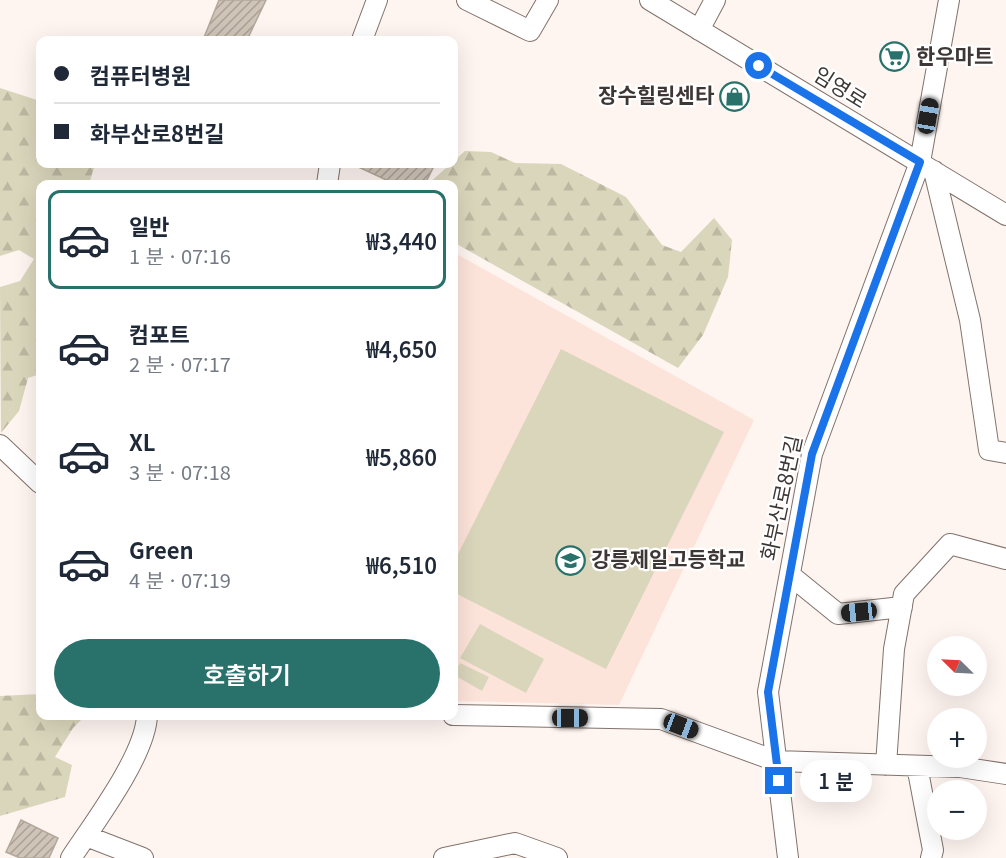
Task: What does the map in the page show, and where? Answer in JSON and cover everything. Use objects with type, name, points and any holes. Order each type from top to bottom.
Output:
[{"type":"street","points":[[364,36],[377,0]]},
{"type":"street","points":[[467,0],[530,31],[548,0]]},
{"type":"street","name":"임영로","points":[[650,0],[858,128],[927,166],[1006,215]]},
{"type":"street","points":[[699,30],[715,0]]},
{"type":"street","points":[[950,0],[927,166],[970,320],[989,450],[1006,453]]},
{"type":"street","name":"화부산로8번길","points":[[788,858],[768,692],[812,454],[927,166]]},
{"type":"street","points":[[0,445],[36,479]]},
{"type":"street","points":[[886,765],[894,649],[904,594],[950,544],[1006,559]]},
{"type":"street","points":[[789,576],[838,614],[902,608]]},
{"type":"street","points":[[458,715],[661,719],[776,761],[960,767],[1006,774]]},
{"type":"street","points":[[71,858],[130,765],[147,720]]},
{"type":"street","points":[[917,766],[933,850],[931,858]]},
{"type":"street","points":[[86,836],[143,858]]},
{"type":"street","points":[[444,858],[515,843],[557,858]]},
{"type":"shaded area","name":"강릉제일고등학교","points":[[458,255],[754,420],[619,705],[458,701]]},
{"type":"green space","points":[[0,88],[36,100],[36,168],[94,168],[90,180],[36,180],[36,375],[28,378],[19,411],[1,433],[0,287],[20,281],[34,259],[19,250],[0,256]]},
{"type":"green space","points":[[465,151],[491,152],[515,163],[561,164],[626,197],[662,245],[681,252],[714,218],[732,240],[728,277],[703,335],[678,368],[458,245],[458,180],[432,180],[446,168],[458,168],[458,157]]},
{"type":"green space","points":[[561,349],[724,432],[606,669],[458,595],[458,554]]},
{"type":"green space","points":[[480,624],[544,659],[526,693],[460,658]]},
{"type":"green space","points":[[460,663],[489,677],[482,691],[458,677]]},
{"type":"green space","points":[[36,694],[36,720],[81,720],[73,728],[55,757],[72,765],[65,797],[0,816],[0,696]]},
{"type":"building","points":[[219,0],[266,0],[249,36],[205,36]]},
{"type":"building","points":[[361,168],[433,168],[427,180],[386,180]]},
{"type":"building","points":[[21,820],[58,838],[49,858],[20,858],[6,852]]},
{"type":"place","name":"한우마트","points":[[895,57]]},
{"type":"place","name":"장수힐링센타","points":[[735,96]]},
{"type":"place","name":"강릉제일고등학교","points":[[570,560]]},
{"type":"route","points":[[759,66],[858,128],[920,162],[812,454],[768,692],[779,781]]}]
